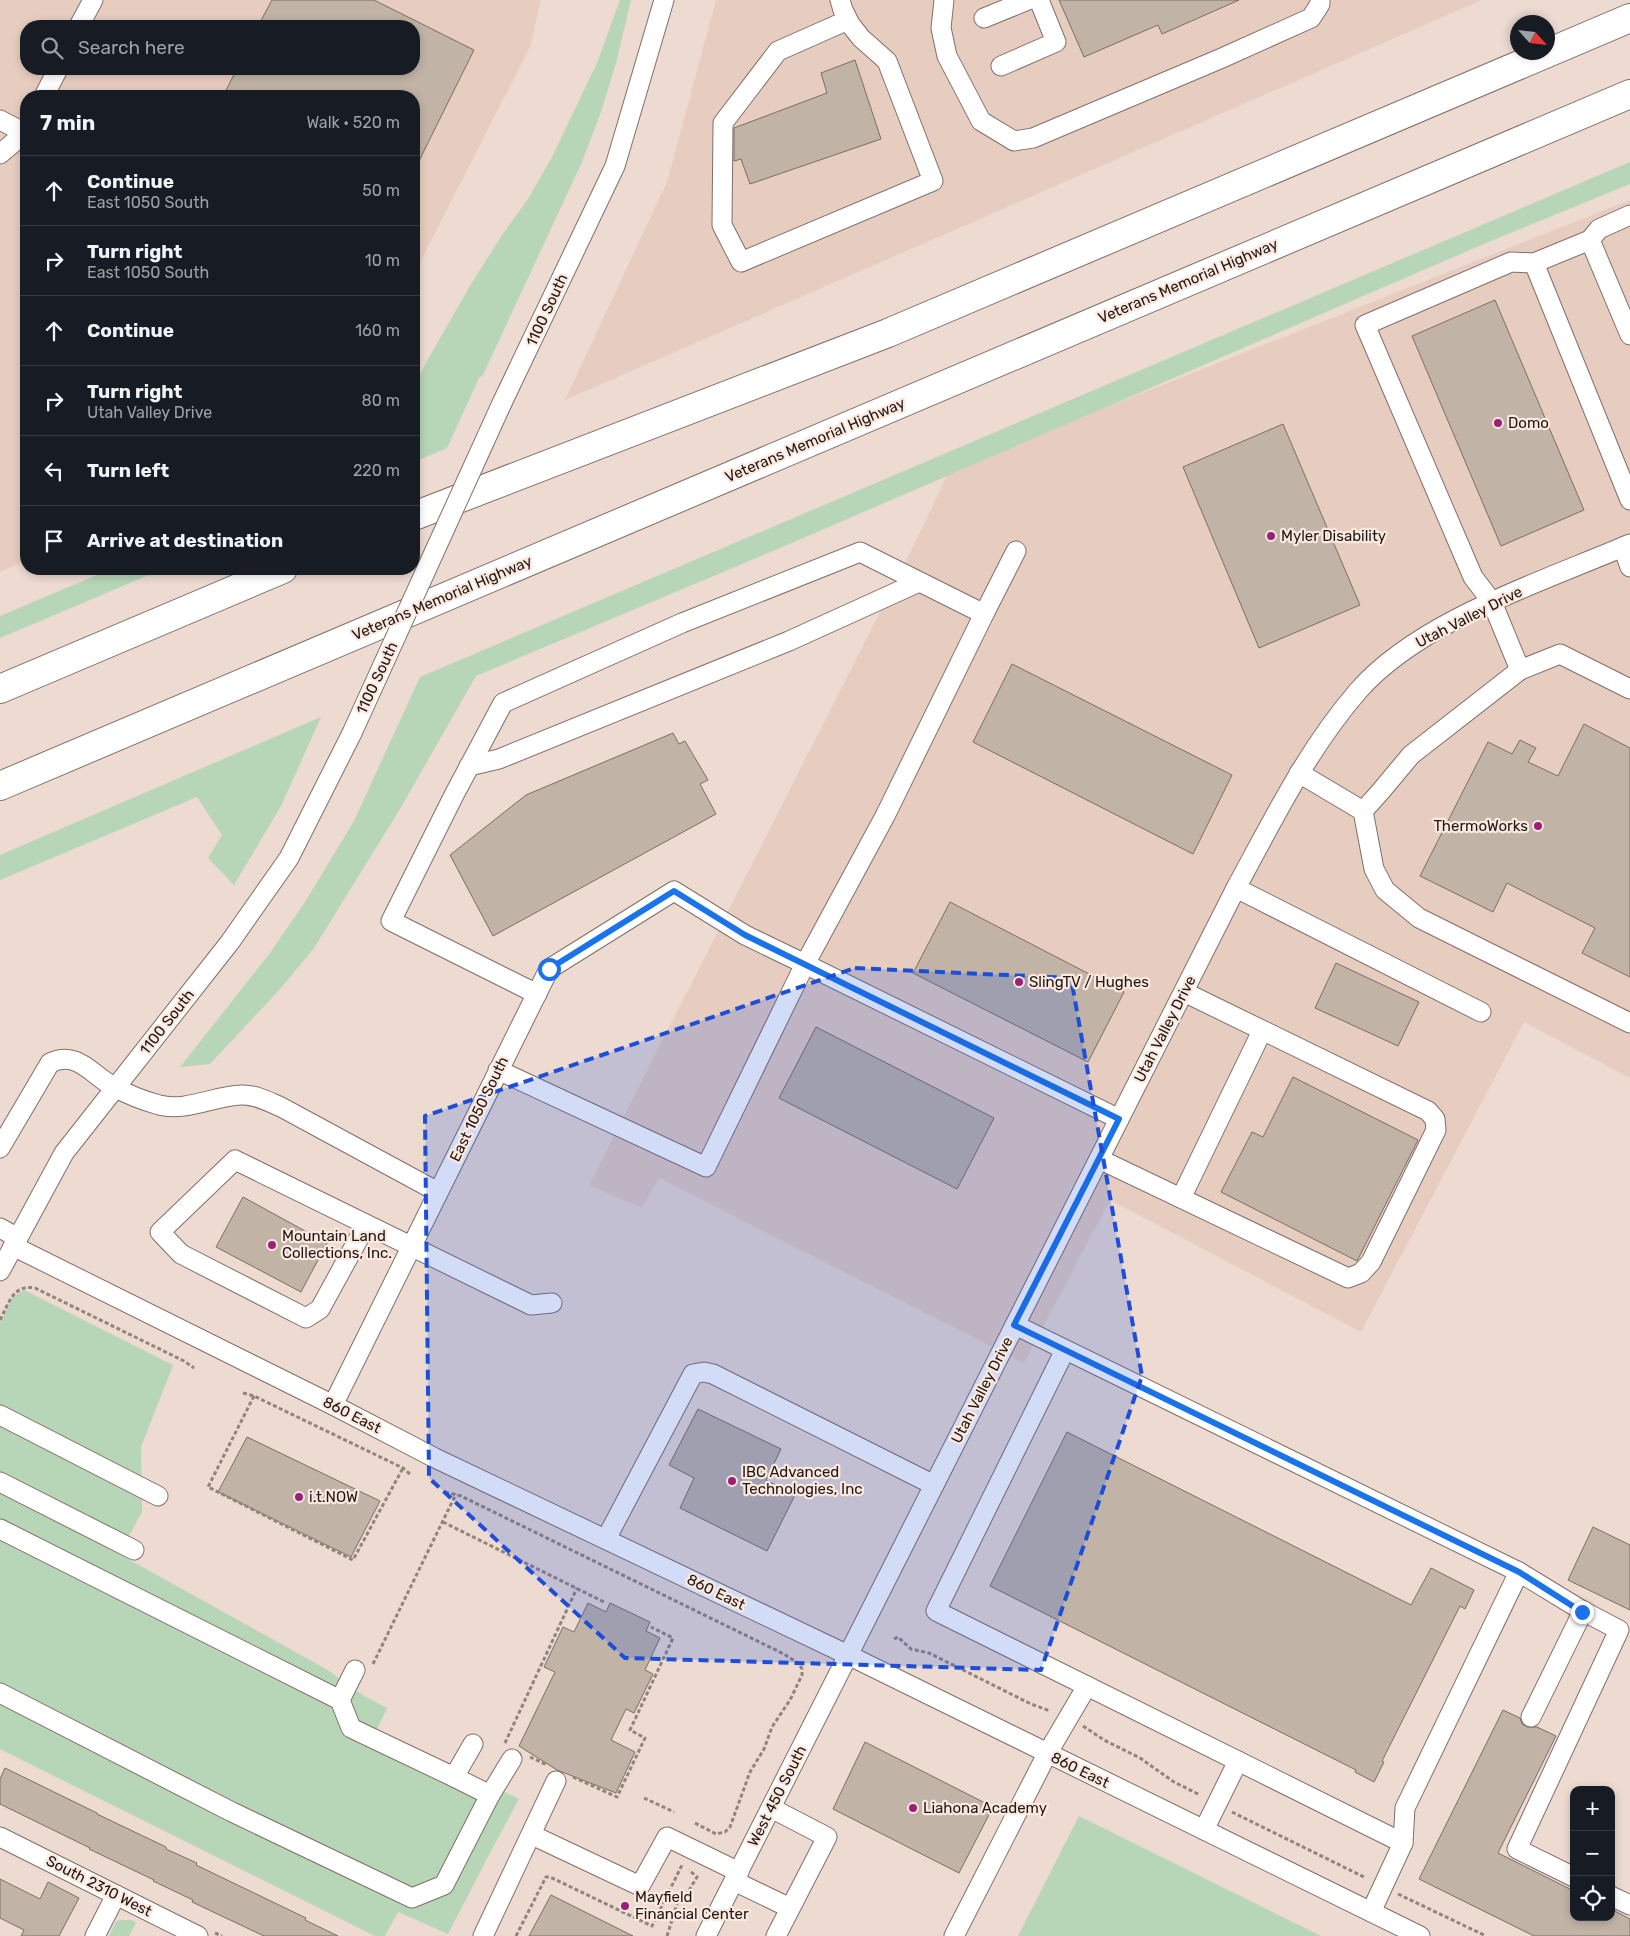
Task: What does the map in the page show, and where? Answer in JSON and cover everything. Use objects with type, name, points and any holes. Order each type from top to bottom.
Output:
[{"type":"highway","points":[[420,514],[888,333],[1618,23],[1630,12]]},
{"type":"highway","name":"Veterans Memorial Highway","points":[[0,786],[1630,94]]},
{"type":"highway","points":[[0,690],[268,575]]},
{"type":"street","points":[[82,20],[93,0]]},
{"type":"street","name":"1100 South","points":[[0,1271],[64,1154],[230,942],[289,858],[352,733],[502,403],[615,166],[664,0]]},
{"type":"street","points":[[840,0],[848,20],[861,38],[887,61],[933,181],[741,262],[722,225],[723,123],[778,51],[848,20]]},
{"type":"street","points":[[944,0],[941,28],[947,56],[981,121],[1014,141],[1033,138],[1311,18],[1320,4],[1320,0]]},
{"type":"street","points":[[984,18],[1028,0]]},
{"type":"street","points":[[1001,66],[1056,42],[1039,0]]},
{"type":"street","points":[[47,90],[55,75]]},
{"type":"street","points":[[0,120],[20,129]]},
{"type":"street","points":[[0,154],[20,137]]},
{"type":"street","points":[[1520,670],[1492,602],[1472,577],[1365,325],[1511,262],[1534,263],[1590,240],[1599,228],[1630,215]]},
{"type":"street","points":[[1590,240],[1630,336]]},
{"type":"street","points":[[1534,263],[1626,478],[1630,500]]},
{"type":"street","points":[[1626,546],[1630,567]]},
{"type":"street","name":"Utah Valley Drive","points":[[848,1655],[1236,888],[1300,772],[1330,726],[1359,690],[1381,669],[1430,634],[1492,602],[1626,546]]},
{"type":"street","points":[[498,1070],[706,1167],[805,964],[885,816],[1016,551]]},
{"type":"street","points":[[537,994],[390,921],[503,703],[682,623],[860,552],[984,614]]},
{"type":"street","points":[[469,766],[499,760],[780,645],[919,582]]},
{"type":"street","points":[[1363,810],[1382,791],[1412,754],[1520,670],[1560,654],[1630,689]]},
{"type":"street","points":[[1300,772],[1363,810],[1374,869],[1385,890],[1419,918],[1630,1023]]},
{"type":"street","points":[[1236,888],[1481,1012]]},
{"type":"street","name":"East 1050 South","points":[[333,1405],[549,969],[674,891],[745,935],[805,964]]},
{"type":"street","points":[[805,964],[1119,1119]]},
{"type":"street","points":[[1099,1159],[1348,1278],[1361,1273],[1371,1262],[1436,1130],[1435,1119],[1428,1111],[1184,992]]},
{"type":"street","points":[[1180,1198],[1262,1030]]},
{"type":"street","points":[[0,1148],[50,1063],[72,1059],[81,1062],[115,1088],[159,1105],[176,1107],[242,1095],[260,1098],[288,1110],[438,1192]]},
{"type":"street","points":[[366,1225],[320,1309],[306,1318],[181,1254],[160,1232],[235,1160],[531,1305],[552,1303]]},
{"type":"street","name":"860 East","points":[[0,1228],[16,1242],[435,1458],[848,1655],[1371,1912],[1384,1928],[1420,1936]]},
{"type":"street","points":[[1014,1325],[1519,1572],[1582,1612],[1624,1633],[1517,1849],[1572,1876]]},
{"type":"street","points":[[1065,1350],[936,1611],[1403,1843]]},
{"type":"street","points":[[606,1539],[693,1374],[704,1372],[713,1374],[934,1485]]},
{"type":"street","points":[[0,1415],[158,1496]]},
{"type":"street","points":[[0,1482],[134,1550]]},
{"type":"street","points":[[0,1529],[340,1700],[351,1728],[490,1795]]},
{"type":"street","points":[[1371,1912],[1403,1843],[1405,1808],[1519,1572]]},
{"type":"street","points":[[1531,1717],[1582,1612]]},
{"type":"street","name":"West 450 South","points":[[706,1936],[848,1655]]},
{"type":"street","points":[[340,1700],[362,1671]]},
{"type":"street","points":[[954,1936],[1047,1754],[1088,1686]]},
{"type":"street","points":[[0,1693],[232,1812],[412,1898],[444,1884],[490,1795],[518,1755]]},
{"type":"street","points":[[454,1777],[473,1744]]},
{"type":"street","points":[[1204,1830],[1238,1761]]},
{"type":"street","points":[[483,1936],[559,1774]]},
{"type":"street","points":[[771,1808],[827,1837],[776,1936]]},
{"type":"street","points":[[532,1835],[640,1886],[667,1837],[790,1908]]},
{"type":"street","name":"South 2310 West","points":[[0,1837],[198,1936]]},
{"type":"street","points":[[95,1936],[116,1895]]},
{"type":"street","points":[[1615,1898],[1630,1905]]},
{"type":"path","points":[[0,1320],[13,1295],[20,1289],[27,1287],[36,1288],[184,1360],[194,1368]]},
{"type":"path","points":[[243,1393],[254,1396],[403,1468],[411,1475]]},
{"type":"path","points":[[254,1396],[208,1487],[353,1560],[403,1468]]},
{"type":"path","points":[[445,1492],[456,1494],[784,1654],[802,1669],[802,1676],[787,1705],[772,1727],[764,1749],[750,1772],[730,1827],[725,1832],[716,1834],[693,1822]]},
{"type":"path","points":[[362,1671],[443,1522],[456,1494]]},
{"type":"path","points":[[443,1522],[606,1603]]},
{"type":"path","points":[[578,1588],[503,1745],[518,1755],[617,1797],[645,1738],[630,1730],[673,1638],[651,1627]]},
{"type":"path","points":[[894,1639],[898,1637],[917,1652],[929,1654],[1051,1712]]},
{"type":"path","points":[[1084,1727],[1104,1740],[1140,1758],[1174,1782],[1198,1793]]},
{"type":"path","points":[[644,1798],[674,1812]]},
{"type":"path","points":[[1235,1813],[1356,1873]]},
{"type":"path","points":[[516,1936],[546,1877],[550,1877],[652,1926],[682,1864],[697,1876],[688,1892],[678,1902],[667,1936]]},
{"type":"path","points":[[1401,1895],[1486,1936]]},
{"type":"highlighted area","points":[[855,968],[1071,978],[1142,1376],[1041,1670],[625,1658],[429,1478],[425,1116]]},
{"type":"shaded area","points":[[0,0],[541,0],[530,47],[420,262],[420,90],[20,90],[20,564],[0,572]]},
{"type":"shaded area","points":[[716,0],[1482,0],[565,400],[667,182]]},
{"type":"shaded area","points":[[1630,200],[1630,1078],[1524,1022],[1361,1332],[1110,1200],[1024,1363],[659,1178],[642,1208],[589,1185],[913,547],[950,469]]},
{"type":"green space","points":[[620,0],[631,0],[616,63],[601,112],[582,162],[447,448],[420,459],[420,376],[470,286],[502,235],[528,199],[552,157],[597,63]]},
{"type":"green space","points":[[1630,162],[1630,184],[1486,243],[794,542],[476,676],[400,809],[314,948],[281,988],[210,1064],[180,1067],[270,953],[305,902],[354,821],[420,677]]},
{"type":"green space","points":[[97,575],[149,575],[0,638],[0,616]]},
{"type":"green space","points":[[321,717],[281,806],[234,885],[208,858],[222,835],[197,797],[0,880],[0,855]]},
{"type":"green space","points":[[24,1290],[173,1365],[141,1447],[142,1512],[119,1554],[326,1669],[364,1696],[387,1708],[376,1731],[519,1799],[448,1934],[398,1912],[385,1936],[375,1936],[0,1749],[0,1323],[13,1297]]},
{"type":"green space","points":[[1079,1816],[1321,1936],[1018,1936]]},
{"type":"green space","points":[[132,1920],[136,1923],[129,1936],[109,1936],[116,1921]]},
{"type":"building","points":[[272,0],[374,0],[414,20],[261,20]]},
{"type":"building","points":[[1059,0],[1239,0],[1162,34],[1158,25],[1084,57]]},
{"type":"building","points":[[420,23],[474,50],[420,159],[420,90],[226,90],[234,75],[420,75]]},
{"type":"building","points":[[855,60],[881,139],[750,184],[741,159],[734,161],[734,128],[827,93],[821,73]]},
{"type":"building","name":"Domo","points":[[1495,300],[1584,510],[1501,546],[1412,336]]},
{"type":"building","name":"Myler Disability","points":[[1283,424],[1360,605],[1259,648],[1183,467]]},
{"type":"building","points":[[1012,664],[1232,775],[1193,854],[973,742]]},
{"type":"building","name":"ThermoWorks","points":[[1584,724],[1630,748],[1630,977],[1582,953],[1595,928],[1507,883],[1493,912],[1420,876],[1488,742],[1512,754],[1520,740],[1536,748],[1528,762],[1558,776]]},
{"type":"building","points":[[673,733],[679,744],[685,741],[708,780],[700,784],[716,814],[493,936],[450,855],[526,795]]},
{"type":"building","name":"SlingTV / Hughes","points":[[950,902],[1124,992],[1088,1062],[913,973]]},
{"type":"building","points":[[1336,963],[1419,1002],[1398,1046],[1315,1008]]},
{"type":"building","points":[[816,1027],[994,1118],[957,1189],[779,1098]]},
{"type":"building","points":[[1293,1077],[1418,1140],[1357,1261],[1221,1192],[1252,1132],[1263,1137]]},
{"type":"building","name":"Mountain Land Collections, Inc.","points":[[243,1197],[327,1243],[301,1292],[216,1247]]},
{"type":"building","name":"IBC Advanced Technologies, Inc","points":[[698,1409],[781,1449],[766,1480],[795,1495],[767,1551],[680,1508],[694,1478],[669,1465]]},
{"type":"building","points":[[1067,1432],[1411,1605],[1431,1568],[1474,1590],[1465,1609],[1460,1606],[1382,1761],[1384,1762],[1374,1782],[1355,1772],[1356,1770],[990,1586]]},
{"type":"building","name":"i.t.NOW","points":[[247,1437],[380,1501],[351,1557],[218,1492]]},
{"type":"building","points":[[1593,1527],[1630,1545],[1630,1610],[1568,1580]]},
{"type":"building","points":[[588,1603],[606,1612],[610,1603],[650,1622],[646,1631],[660,1638],[645,1670],[653,1674],[634,1713],[626,1709],[611,1740],[635,1752],[616,1793],[557,1770],[519,1746],[555,1672],[544,1667],[563,1627],[574,1632]]},
{"type":"building","points":[[1503,1710],[1520,1718],[1522,1724],[1527,1727],[1537,1727],[1556,1736],[1498,1853],[1570,1889],[1570,1921],[1615,1921],[1615,1911],[1630,1919],[1630,1936],[1534,1936],[1419,1879]]},
{"type":"building","name":"Liahona Academy","points":[[865,1742],[993,1807],[959,1873],[833,1809]]},
{"type":"building","points":[[5,1768],[166,1847],[166,1849],[197,1863],[196,1865],[306,1918],[305,1920],[338,1936],[264,1936],[192,1902],[193,1900],[154,1880],[0,1804],[0,1779]]},
{"type":"building","points":[[0,1879],[40,1899],[48,1882],[79,1898],[59,1936],[21,1936],[24,1930],[0,1918]]},
{"type":"building","points":[[551,1895],[633,1936],[529,1936]]},
{"type":"place","name":"Domo","points":[[1498,423]]},
{"type":"place","name":"Myler Disability","points":[[1271,536]]},
{"type":"place","name":"ThermoWorks","points":[[1538,826]]},
{"type":"place","name":"SlingTV / Hughes","points":[[1019,982]]},
{"type":"place","name":"Mountain Land Collections, Inc.","points":[[272,1245]]},
{"type":"place","name":"IBC Advanced Technologies, Inc","points":[[732,1481]]},
{"type":"place","name":"i.t.NOW","points":[[299,1497]]},
{"type":"place","name":"Liahona Academy","points":[[913,1808]]},
{"type":"place","name":"Mayfield Financial Center","points":[[625,1906]]},
{"type":"route","points":[[549,969],[600,935],[674,891],[745,935],[1119,1119],[1014,1325],[1519,1572],[1582,1612]]}]
